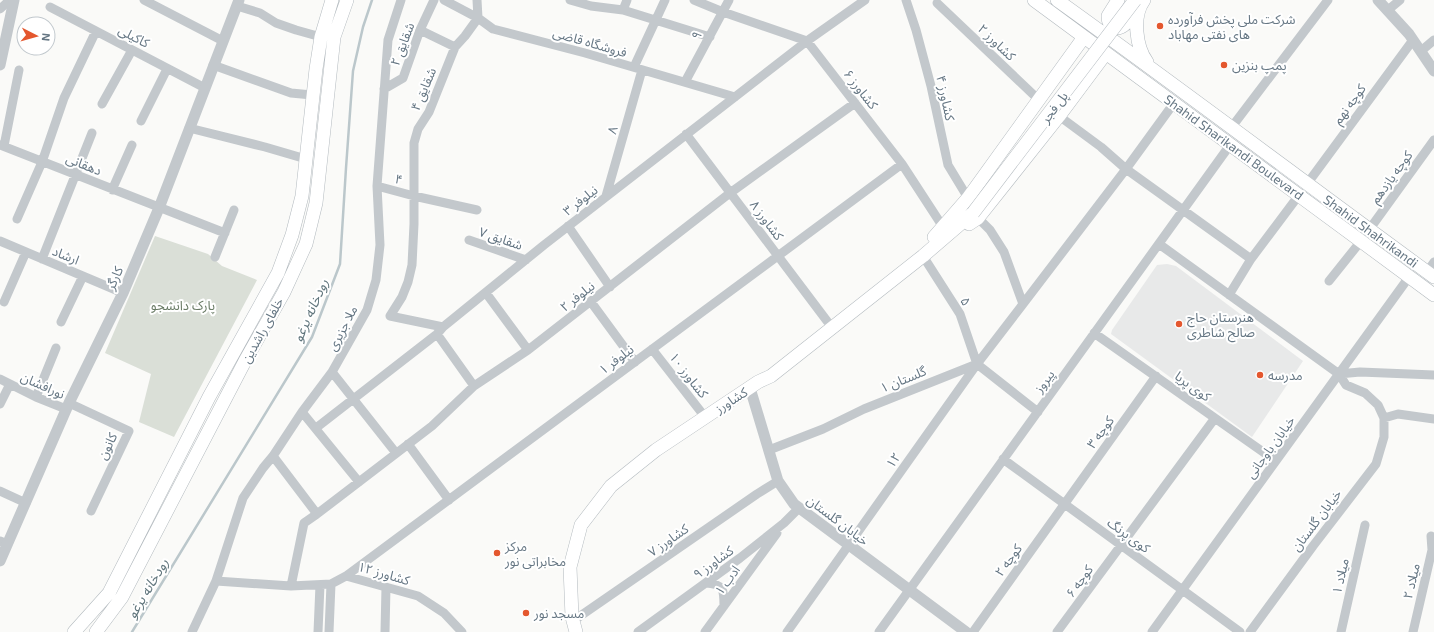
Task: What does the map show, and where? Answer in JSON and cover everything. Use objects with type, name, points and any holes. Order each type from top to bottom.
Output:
[{"type":"main road","points":[[74,632],[109,593],[210,397],[278,273],[292,235],[302,196],[312,95],[321,37],[332,0]]},
{"type":"main road","name":"خلفای راشدین","points":[[96,632],[122,597],[245,361],[284,292],[306,244],[316,203],[334,37],[347,0]]},
{"type":"main road","name":"Shahid Sharikandi Boulevard","points":[[1034,0],[1434,295]]},
{"type":"main road","name":"Shahid Shahrikandi","points":[[1057,0],[1369,229],[1432,270]]},
{"type":"main road","points":[[1118,0],[1108,16],[1111,25],[1116,28],[1125,25],[1140,1]]},
{"type":"main road","points":[[972,210],[1126,0]]},
{"type":"main road","points":[[1140,1],[1137,33],[1138,47],[1151,68]]},
{"type":"main road","name":"پل فجر","points":[[972,210],[1140,1]]},
{"type":"main road","points":[[972,210],[1039,100],[1084,37]]},
{"type":"main road","points":[[754,385],[765,371],[828,321],[935,241],[943,227],[972,210],[1058,116],[1106,53]]},
{"type":"main road","name":"کشاورز","points":[[575,627],[570,567],[581,525],[611,486],[656,450],[754,385],[771,376],[923,256],[935,241],[972,210]]},
{"type":"street","points":[[0,9],[10,0]]},
{"type":"street","points":[[0,65],[14,0]]},
{"type":"street","points":[[144,0],[223,41]]},
{"type":"street","name":"ملا جزیری","points":[[192,632],[216,582],[243,498],[302,412],[332,372],[367,310],[376,280],[380,245],[377,186],[388,40],[401,0]]},
{"type":"street","name":"شقایق ۲","points":[[384,89],[403,78],[420,30],[434,0]]},
{"type":"street","name":"فروشگاه قاضی","points":[[444,0],[478,18],[493,29],[638,68],[735,97]]},
{"type":"street","points":[[477,0],[478,18]]},
{"type":"street","points":[[570,0],[623,10],[710,37]]},
{"type":"street","points":[[623,10],[627,0]]},
{"type":"street","name":"۸","points":[[606,196],[638,68],[665,0]]},
{"type":"street","points":[[694,0],[723,12],[806,41]]},
{"type":"street","name":"۹","points":[[686,82],[730,0]]},
{"type":"street","name":"نیلوفر ۳","points":[[316,428],[440,331],[606,196],[806,41],[865,0]]},
{"type":"street","name":"کشاورز ۴","points":[[906,0],[916,30],[931,86],[948,165],[972,210],[990,230],[1004,252],[1023,304]]},
{"type":"street","points":[[1231,128],[1328,0]]},
{"type":"street","points":[[1378,0],[1413,40],[1434,71]]},
{"type":"street","points":[[1388,10],[1400,0]]},
{"type":"street","points":[[237,2],[260,13],[276,23],[321,37]]},
{"type":"street","name":"کارگر","points":[[0,561],[4,543],[26,503],[68,406],[123,293],[159,208],[237,2]]},
{"type":"street","name":"کشاورز ۲","points":[[937,3],[1039,100]]},
{"type":"street","name":"کاکیلی","points":[[50,7],[205,88]]},
{"type":"street","name":"شقایق ۴","points":[[440,331],[390,316],[402,297],[408,282],[412,265],[414,246],[414,143],[418,129],[430,112],[454,47],[466,36],[478,18]]},
{"type":"street","points":[[420,30],[454,47]]},
{"type":"street","points":[[17,219],[42,162],[64,98],[96,31]]},
{"type":"street","name":"کوچه نهم","points":[[1307,184],[1413,40]]},
{"type":"street","points":[[1421,51],[1434,40]]},
{"type":"street","name":"کشاورز ۶","points":[[806,41],[902,164],[943,227]]},
{"type":"street","points":[[102,104],[132,50]]},
{"type":"street","points":[[1421,51],[1434,57]]},
{"type":"street","points":[[213,65],[292,93],[312,95]]},
{"type":"street","points":[[141,121],[167,69]]},
{"type":"street","points":[[2,146],[19,70]]},
{"type":"street","name":"نیلوفر ۲","points":[[291,586],[304,523],[318,514],[432,426],[474,386],[528,350],[730,193],[855,103]]},
{"type":"street","name":"۱۲","points":[[787,632],[977,364],[1174,103]]},
{"type":"street","points":[[1058,116],[1126,168],[1251,259]]},
{"type":"street","points":[[189,128],[306,159]]},
{"type":"street","points":[[42,259],[92,133]]},
{"type":"street","name":"کشاورز ۸","points":[[686,134],[777,256],[828,321]]},
{"type":"street","name":"کوچه یازدهم","points":[[1329,281],[1361,241],[1434,140]]},
{"type":"street","points":[[112,190],[132,145]]},
{"type":"street","name":"پیروز","points":[[879,632],[1230,145]]},
{"type":"street","name":"دهقانی","points":[[2,146],[225,233]]},
{"type":"street","name":"نیلوفر ۱","points":[[346,576],[902,164]]},
{"type":"street","name":"۴","points":[[377,186],[477,210]]},
{"type":"street","points":[[1229,295],[1251,259],[1299,195]]},
{"type":"street","points":[[215,257],[234,210]]},
{"type":"street","points":[[568,226],[610,286]]},
{"type":"street","name":"شقایق ۷","points":[[469,240],[526,260]]},
{"type":"street","name":"ارشاد","points":[[0,241],[123,293]]},
{"type":"street","points":[[1159,244],[1339,374],[1346,386],[1365,393],[1378,405],[1384,418],[1398,414],[1434,419]]},
{"type":"street","points":[[4,302],[26,252]]},
{"type":"street","name":"۵","points":[[923,256],[960,314],[977,364]]},
{"type":"street","points":[[61,322],[83,276]]},
{"type":"street","name":"خیابان باوجانی","points":[[1152,632],[1410,277]]},
{"type":"street","points":[[486,293],[528,350]]},
{"type":"street","points":[[591,302],[635,362]]},
{"type":"street","points":[[440,331],[474,386]]},
{"type":"street","name":"کوی پریا","points":[[1094,333],[1276,461]]},
{"type":"street","points":[[36,397],[56,348]]},
{"type":"street","name":"کشاورز ۱۰","points":[[652,349],[705,417]]},
{"type":"street","points":[[977,364],[1038,412]]},
{"type":"street","name":"گلستان ۱","points":[[769,450],[822,430],[864,409],[977,364]]},
{"type":"street","points":[[332,372],[396,453]]},
{"type":"street","points":[[1339,374],[1360,372],[1434,375]]},
{"type":"street","name":"کوچه ۳","points":[[1065,504],[1156,376]]},
{"type":"street","name":"نورافشان","points":[[0,379],[36,397],[68,406]]},
{"type":"street","points":[[0,404],[10,384]]},
{"type":"street","name":"خیابان گلستان","points":[[754,385],[769,450],[778,481],[794,504],[966,632]]},
{"type":"street","name":"کانون","points":[[68,406],[129,432],[91,511]]},
{"type":"street","points":[[302,412],[358,482]]},
{"type":"street","name":"کوچه ۶","points":[[1057,632],[1215,418]]},
{"type":"street","name":"خیابان گلستان","points":[[1250,632],[1376,464],[1384,437],[1384,418]]},
{"type":"street","points":[[408,444],[449,500]]},
{"type":"street","points":[[273,456],[318,514]]},
{"type":"street","name":"کوی پرنگ","points":[[1003,459],[1240,632]]},
{"type":"street","name":"کشاورز ۷","points":[[575,627],[757,494],[778,481]]},
{"type":"street","points":[[0,491],[26,503]]},
{"type":"street","name":"کوچه ۲","points":[[973,632],[1065,504]]},
{"type":"street","name":"کشاورز ۹","points":[[638,632],[706,583],[784,523],[799,508]]},
{"type":"street","name":"ادب ۱","points":[[705,632],[784,523]]},
{"type":"street","name":"میلاد ۱","points":[[1341,632],[1365,525]]},
{"type":"street","name":"میلاد ۲","points":[[1413,632],[1432,550],[1431,536]]},
{"type":"street","name":"کشاورز ۱۲","points":[[216,582],[291,586],[320,585],[331,584],[346,576],[418,596],[444,613],[462,632]]},
{"type":"street","points":[[706,583],[716,584],[722,588],[724,594],[724,606]]},
{"type":"street","points":[[329,632],[331,584]]},
{"type":"street","points":[[318,632],[320,585]]},
{"type":"street","points":[[385,632],[386,587]]},
{"type":"shaded area","name":"هنرستان حاج صالح شاطری","points":[[1167,264],[1176,266],[1303,361],[1252,437],[1111,334],[1112,330],[1157,265]]},
{"type":"green space","name":"پارک دانشجو","points":[[155,236],[208,254],[222,266],[257,280],[174,437],[139,422],[151,374],[105,353]]},
{"type":"waterway","name":"رودخانه یرغو","points":[[132,632],[312,337],[340,264],[353,71],[363,27],[372,0]]},
{"type":"place","name":"شرکت ملی پخش فرآورده های نفتی مهاباد","points":[[1160,26]]},
{"type":"place","name":"پمپ بنزین","points":[[1224,65]]},
{"type":"place","name":"هنرستان حاج صالح شاطری","points":[[1179,324]]},
{"type":"place","name":"مدرسه","points":[[1260,375]]},
{"type":"place","name":"مرکز مخابراتی نور","points":[[497,553]]},
{"type":"place","name":"مسجد نور","points":[[526,613]]}]
